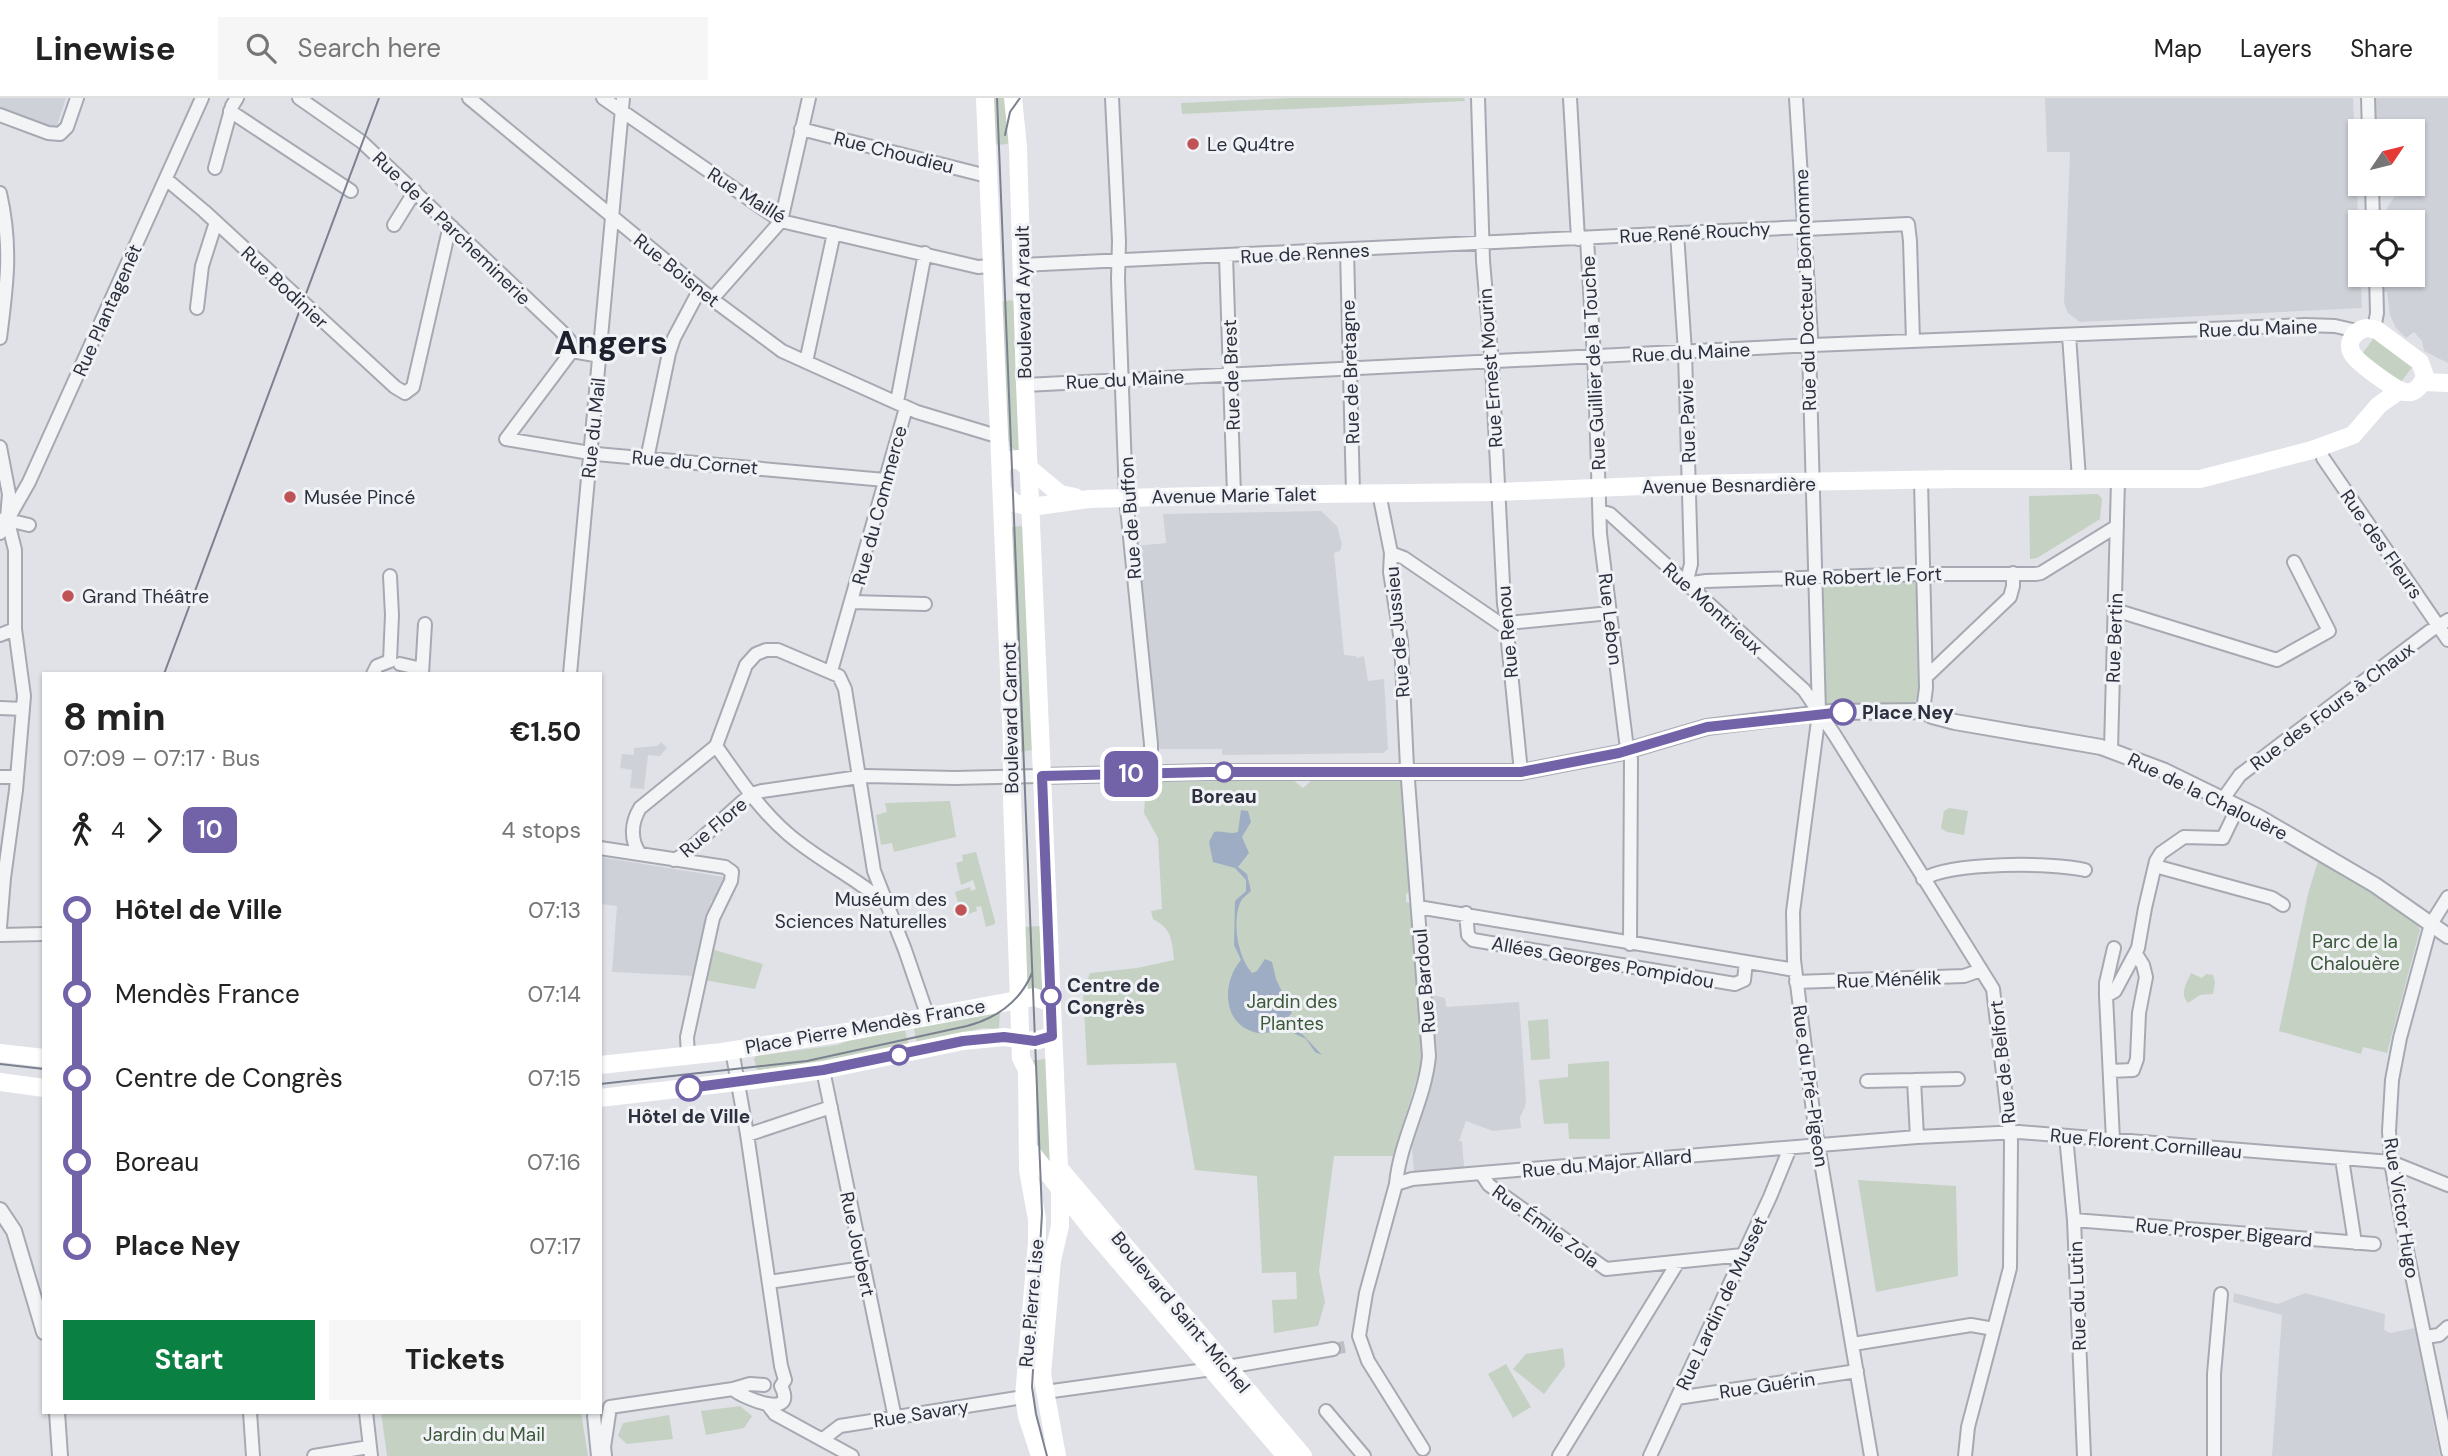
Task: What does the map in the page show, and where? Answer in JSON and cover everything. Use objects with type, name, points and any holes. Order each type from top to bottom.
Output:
[{"type":"main road","name":"Boulevard Ayrault","points":[[985,98],[1000,437]]},
{"type":"main road","name":"Boulevard Ayrault","points":[[1013,98],[1018,147],[1031,507]]},
{"type":"main road","points":[[2400,390],[2356,358],[2351,352],[2350,342],[2366,330],[2420,362],[2423,376]]},
{"type":"main road","points":[[2373,371],[2377,387],[2374,411]]},
{"type":"main road","points":[[2423,376],[2448,375]]},
{"type":"main road","points":[[2423,376],[2448,383]]},
{"type":"main road","name":"Avenue Besnardière","points":[[1379,492],[1498,492],[1689,484],[2200,479],[2320,447],[2353,435],[2374,411],[2400,390],[2413,391],[2423,376]]},
{"type":"main road","name":"Boulevard Carnot","points":[[1000,437],[1007,463],[1002,491],[1011,777],[1023,1002],[1021,1040]]},
{"type":"main road","name":"Avenue Marie Talet","points":[[1007,463],[1018,459],[1060,494],[1089,499]]},
{"type":"main road","points":[[1002,491],[1014,503],[1031,507]]},
{"type":"main road","name":"Avenue Marie Talet","points":[[1031,507],[1089,499],[1379,492]]},
{"type":"main road","name":"Boulevard Carnot","points":[[1031,507],[1052,1036]]},
{"type":"main road","points":[[999,1003],[1020,973]]},
{"type":"main road","points":[[999,1003],[1023,1002],[1039,997],[1052,1003]]},
{"type":"main road","name":"Place Pierre Mendès France","points":[[602,1065],[732,1050],[847,1032],[999,1003]]},
{"type":"main road","points":[[1028,1148],[1027,1070],[1021,1058],[1021,1040],[1035,1041],[1052,1036],[1060,1190]]},
{"type":"main road","name":"Place Pierre Mendès France","points":[[602,1098],[738,1083],[823,1070],[963,1041],[993,1038],[1021,1040]]},
{"type":"main road","points":[[0,1053],[42,1058]]},
{"type":"main road","points":[[0,1082],[42,1088]]},
{"type":"main road","name":"Boulevard Saint-Michel","points":[[1028,1148],[1093,1231],[1303,1456]]},
{"type":"main road","name":"Rue Pierre Lise","points":[[1028,1148],[1028,1170],[1037,1219],[1037,1242],[1024,1396],[1027,1416],[1040,1456]]},
{"type":"main road","name":"Boulevard Saint-Michel","points":[[1059,1168],[1286,1456]]},
{"type":"main road","name":"Rue Pierre Lise","points":[[1057,1456],[1042,1374],[1052,1260],[1058,1240],[1060,1190]]},
{"type":"main road","points":[[1058,1240],[1074,1231],[1093,1231]]},
{"type":"street","points":[[0,115],[48,133],[60,134],[67,127],[77,98]]},
{"type":"street","name":"Rue Plantagenêt","points":[[0,533],[4,519],[30,482],[202,98]]},
{"type":"street","points":[[215,168],[230,111],[237,98]]},
{"type":"street","name":"Rue de la Parcheminerie","points":[[299,98],[362,142],[415,191],[560,330],[569,341],[572,351]]},
{"type":"street","name":"Rue Maillé","points":[[603,98],[781,220],[978,267],[991,266]]},
{"type":"street","name":"Rue du Mail","points":[[570,672],[624,98]]},
{"type":"street","points":[[712,299],[781,220],[809,98]]},
{"type":"street","name":"Rue de Buffon","points":[[1112,98],[1126,498],[1152,774]]},
{"type":"street","name":"Rue Ernest Mourin","points":[[1478,98],[1498,492]]},
{"type":"street","name":"Rue Guillier de la Touche","points":[[1570,98],[1594,357],[1599,488]]},
{"type":"street","name":"Rue du Docteur Bonhomme","points":[[1796,98],[1811,336],[1809,346],[1815,577]]},
{"type":"street","points":[[2368,98],[2369,119]]},
{"type":"street","name":"Rue Boisnet","points":[[476,100],[699,289],[782,351],[942,421],[1000,437]]},
{"type":"street","points":[[230,111],[351,191]]},
{"type":"street","name":"Rue Choudieu","points":[[802,129],[987,176]]},
{"type":"street","name":"Rue Bodinier","points":[[166,179],[395,387],[405,393],[413,387],[448,234],[452,227]]},
{"type":"street","points":[[394,225],[415,191]]},
{"type":"street","points":[[0,193],[8,240],[8,277],[0,338]]},
{"type":"street","points":[[197,308],[202,266],[216,222]]},
{"type":"street","name":"Rue René Rouchy","points":[[1583,239],[1908,224],[1913,341]]},
{"type":"street","points":[[806,362],[834,233]]},
{"type":"street","name":"Rue Pavie","points":[[1677,233],[1685,352],[1689,484],[1691,564],[1686,584]]},
{"type":"street","name":"Rue de Rennes","points":[[1022,265],[1583,239]]},
{"type":"street","name":"Rue de Bretagne","points":[[1347,250],[1353,493]]},
{"type":"street","name":"Rue du Commerce","points":[[831,671],[885,480],[902,405],[925,253]]},
{"type":"street","name":"Rue de Brest","points":[[1226,256],[1234,495]]},
{"type":"street","points":[[2366,330],[2377,301],[2376,287]]},
{"type":"street","points":[[647,459],[669,353],[699,289]]},
{"type":"street","name":"Rue du Maine","points":[[1025,385],[2305,324],[2366,330]]},
{"type":"street","points":[[2069,335],[2079,480]]},
{"type":"street","points":[[572,351],[600,356]]},
{"type":"street","name":"Rue du Cornet","points":[[572,351],[506,439],[590,453],[885,480]]},
{"type":"street","points":[[0,447],[9,494],[4,519],[15,552],[15,629],[22,669],[23,709],[0,927]]},
{"type":"street","name":"Rue des Fleurs","points":[[2320,447],[2323,458],[2443,623],[2448,640]]},
{"type":"street","name":"Rue Bertin","points":[[2111,750],[2118,480]]},
{"type":"street","points":[[1921,481],[1926,677],[1923,711]]},
{"type":"street","name":"Rue Lebon","points":[[1599,488],[1601,534],[1631,773],[1630,944]]},
{"type":"street","name":"Rue de Jussieu","points":[[1379,492],[1391,553],[1390,572],[1401,641],[1409,773]]},
{"type":"street","name":"Rue Renou","points":[[1498,492],[1507,642],[1521,772]]},
{"type":"street","name":"Rue Montrieux","points":[[1600,511],[1610,514],[1804,690],[1819,713]]},
{"type":"street","points":[[4,519],[29,526]]},
{"type":"street","name":"Rue Robert le Fort","points":[[1686,584],[1815,577],[2041,573],[2118,526]]},
{"type":"street","points":[[1391,553],[1404,558],[1495,622],[1508,626],[1610,613]]},
{"type":"street","points":[[2115,610],[2277,660],[2329,631],[2294,562]]},
{"type":"street","points":[[1926,677],[2010,597],[2012,573]]},
{"type":"street","points":[[390,576],[394,662]]},
{"type":"street","name":"Rue du Pré-Pigeon","points":[[1815,577],[1819,713],[1793,912],[1796,976],[1818,1145],[1871,1456]]},
{"type":"street","points":[[852,602],[925,604]]},
{"type":"street","name":"Rue des Fours à Chaux","points":[[2223,799],[2240,775],[2443,623]]},
{"type":"street","points":[[374,672],[377,666],[394,662],[422,671],[425,624]]},
{"type":"street","points":[[0,635],[15,629]]},
{"type":"street","points":[[640,854],[632,834],[640,808],[716,746],[746,664],[756,654],[766,650],[778,650],[831,671],[839,676],[845,689],[874,871],[928,1017]]},
{"type":"street","points":[[0,708],[23,709]]},
{"type":"street","name":"Rue de la Chalouère","points":[[1042,776],[1521,772],[1628,750],[1707,727],[1819,713],[1923,711],[1955,722],[2111,750],[2165,771],[2238,807],[2375,885],[2448,936]]},
{"type":"street","name":"Rue de Belfort","points":[[1819,713],[1995,994],[2010,1132],[2010,1268],[1968,1427],[1965,1456]]},
{"type":"street","points":[[716,746],[758,805],[789,835],[888,906]]},
{"type":"street","name":"Rue Bardoul","points":[[1409,773],[1429,1055],[1424,1083],[1398,1167],[1355,1345],[1423,1449]]},
{"type":"street","points":[[752,794],[859,776],[1042,776]]},
{"type":"street","points":[[0,777],[17,777]]},
{"type":"street","name":"Rue Flore","points":[[674,860],[752,794]]},
{"type":"street","points":[[2106,996],[2115,991],[2136,954],[2155,866],[2161,853],[2184,837],[2223,838],[2238,807]]},
{"type":"street","points":[[602,848],[725,867],[732,872],[731,881],[713,918],[687,1037],[688,1056]]},
{"type":"street","points":[[1923,878],[1939,871],[2045,864],[2085,870]]},
{"type":"street","points":[[2155,866],[2272,898],[2283,905]]},
{"type":"street","points":[[853,881],[874,871]]},
{"type":"street","name":"Rue Victor Hugo","points":[[2448,897],[2431,924],[2395,1065],[2390,1112],[2391,1162],[2448,1452]]},
{"type":"street","name":"Allées Georges Pompidou","points":[[1418,907],[1746,962],[1796,976]]},
{"type":"street","name":"Allées Georges Pompidou","points":[[1466,913],[1468,935],[1473,940],[1735,984],[1744,980],[1746,962]]},
{"type":"street","points":[[0,935],[42,934]]},
{"type":"street","points":[[2113,1140],[2106,983],[2114,948]]},
{"type":"street","points":[[2110,1071],[2129,1071],[2136,1066],[2139,1013],[2146,977],[2136,954]]},
{"type":"street","name":"Rue Ménélik","points":[[1796,976],[1964,976],[1981,970]]},
{"type":"street","points":[[732,1050],[785,1380],[781,1386]]},
{"type":"street","name":"Rue Joubert","points":[[823,1070],[895,1418]]},
{"type":"street","points":[[1867,1081],[1958,1079]]},
{"type":"street","points":[[1914,1080],[1917,1137]]},
{"type":"street","points":[[747,1135],[831,1107]]},
{"type":"street","name":"Rue Florent Cornilleau","points":[[1818,1145],[2010,1132],[2391,1162],[2448,1185]]},
{"type":"street","name":"Rue du Lutin","points":[[2066,1136],[2074,1220],[2084,1456]]},
{"type":"street","name":"Rue du Major Allard","points":[[1396,1184],[1412,1179],[1818,1145]]},
{"type":"street","name":"Rue Lardin de Musset","points":[[1650,1456],[1790,1148]]},
{"type":"street","points":[[2342,1159],[2355,1243]]},
{"type":"street","name":"Rue Émile Zola","points":[[1481,1173],[1489,1185],[1606,1269],[1743,1255]]},
{"type":"street","points":[[0,1210],[14,1231],[42,1325]]},
{"type":"street","name":"Rue Prosper Bigeard","points":[[2074,1220],[2374,1244]]},
{"type":"street","points":[[1559,1456],[1678,1262]]},
{"type":"street","points":[[769,1282],[863,1268]]},
{"type":"street","points":[[2214,1456],[2213,1384],[2221,1294]]},
{"type":"street","points":[[1853,1344],[1971,1325],[1994,1329]]},
{"type":"street","points":[[2425,1338],[2439,1335],[2448,1327]]},
{"type":"street","points":[[1045,1392],[1333,1349]]},
{"type":"street","points":[[781,1366],[760,1394],[766,1404],[775,1414],[852,1456]]},
{"type":"street","name":"Rue Guérin","points":[[1677,1398],[1857,1371]]},
{"type":"street","points":[[2434,1380],[2448,1378]]},
{"type":"street","points":[[606,1407],[733,1389],[750,1384],[775,1382],[784,1392],[778,1405],[741,1396],[733,1389]]},
{"type":"street","name":"Rue Savary","points":[[823,1439],[840,1426],[1024,1396]]},
{"type":"street","points":[[783,1399],[800,1427]]},
{"type":"street","points":[[593,1414],[600,1419],[606,1407]]},
{"type":"street","points":[[605,1456],[606,1407]]},
{"type":"street","points":[[1326,1411],[1364,1456]]},
{"type":"street","points":[[57,1414],[60,1456]]},
{"type":"street","points":[[250,1414],[253,1456]]},
{"type":"street","points":[[314,1456],[370,1452],[366,1414]]},
{"type":"street","points":[[593,1414],[597,1456]]},
{"type":"shaded area","points":[[0,98],[66,98],[57,126],[54,127],[0,107]]},
{"type":"shaded area","points":[[2045,98],[2353,98],[2354,119],[2348,119],[2348,196],[2357,196],[2358,210],[2348,210],[2348,287],[2361,287],[2362,308],[2080,322],[2068,313],[2064,303],[2070,152],[2047,152]]},
{"type":"shaded area","points":[[2375,98],[2448,98],[2448,363],[2424,351],[2422,341],[2414,332],[2406,338],[2396,328],[2390,315],[2387,292],[2383,292],[2383,287],[2425,287],[2425,210],[2386,210],[2395,196],[2426,196],[2426,119],[2376,119]]},
{"type":"shaded area","points":[[1321,511],[1337,526],[1342,544],[1340,551],[1334,553],[1344,655],[1356,658],[1364,656],[1368,681],[1384,679],[1388,749],[1383,753],[1222,755],[1222,749],[1158,749],[1136,546],[1166,543],[1163,514]]},
{"type":"shaded area","points":[[661,742],[667,748],[660,756],[648,755],[644,789],[630,788],[632,770],[620,768],[622,754],[634,755],[634,748],[657,746]]},
{"type":"shaded area","points":[[602,857],[726,879],[715,901],[711,901],[695,976],[612,972],[617,906],[602,904]]},
{"type":"shaded area","points":[[1432,995],[1445,998],[1446,1007],[1519,1002],[1526,1099],[1520,1117],[1521,1128],[1493,1131],[1466,1121],[1459,1141],[1462,1141],[1464,1167],[1414,1172],[1411,1138],[1433,1073],[1436,1052]]},
{"type":"shaded area","points":[[2234,1293],[2278,1304],[2305,1293],[2385,1314],[2384,1330],[2390,1333],[2415,1328],[2440,1456],[2272,1456],[2282,1315],[2233,1302]]},
{"type":"green space","points":[[991,98],[1010,98],[1010,141],[1007,144],[997,145],[992,142]]},
{"type":"green space","points":[[1289,98],[1464,98],[1465,101],[1182,114],[1181,103]]},
{"type":"green space","points":[[1001,302],[1014,302],[1022,451],[1018,453],[1009,445],[1009,441],[1006,441]]},
{"type":"green space","points":[[2374,338],[2413,366],[2401,382],[2362,354]]},
{"type":"green space","points":[[2098,494],[2102,499],[2100,519],[2037,558],[2030,559],[2029,496]]},
{"type":"green space","points":[[1023,526],[1032,750],[1021,752],[1010,527]]},
{"type":"green space","name":"Place Ney","points":[[1909,580],[1915,583],[1916,587],[1919,698],[1912,704],[1832,706],[1824,701],[1821,587],[1830,582]]},
{"type":"green space","name":"Jardin des Plantes","points":[[1293,780],[1303,788],[1312,780],[1403,780],[1411,890],[1406,894],[1406,902],[1412,904],[1422,1062],[1393,1156],[1334,1156],[1319,1271],[1325,1302],[1318,1326],[1274,1333],[1272,1300],[1297,1299],[1296,1272],[1262,1273],[1257,1176],[1195,1170],[1176,1063],[1087,1065],[1083,990],[1090,973],[1137,968],[1174,960],[1170,936],[1164,927],[1153,919],[1151,911],[1162,909],[1158,838],[1144,813],[1145,800],[1160,782]]},
{"type":"green space","points":[[950,801],[956,837],[894,852],[892,843],[881,845],[876,815],[887,812],[885,803]]},
{"type":"green space","points":[[1949,808],[1968,811],[1964,835],[1941,828],[1944,811]]},
{"type":"green space","points":[[976,852],[995,921],[995,924],[986,927],[981,906],[976,907],[977,911],[962,916],[955,892],[970,887],[971,891],[976,889],[973,880],[961,885],[956,863],[963,861],[962,855]]},
{"type":"green space","name":"Parc de la Chalouère","points":[[2318,861],[2349,879],[2356,880],[2417,924],[2420,930],[2387,1053],[2363,1047],[2361,1054],[2279,1031],[2308,894]]},
{"type":"green space","points":[[1024,927],[1043,928],[1048,990],[1026,990]]},
{"type":"green space","points":[[711,949],[763,964],[755,989],[704,980]]},
{"type":"green space","points":[[2191,973],[2202,978],[2206,974],[2213,975],[2213,994],[2200,995],[2188,1003],[2184,992]]},
{"type":"green space","points":[[1000,1009],[999,1029],[983,1028],[917,1043],[913,1025]]},
{"type":"green space","points":[[1548,1019],[1550,1059],[1531,1060],[1528,1021]]},
{"type":"green space","points":[[904,1027],[909,1045],[860,1056],[758,1073],[754,1059],[756,1056],[837,1045],[860,1036]]},
{"type":"green space","points":[[1047,1059],[1051,1167],[1037,1147],[1033,1060]]},
{"type":"green space","points":[[1609,1061],[1610,1139],[1569,1139],[1568,1123],[1544,1124],[1539,1080],[1568,1077],[1568,1064]]},
{"type":"green space","points":[[1858,1180],[1956,1186],[1958,1276],[1876,1292]]},
{"type":"green space","points":[[1563,1348],[1565,1366],[1544,1394],[1513,1369],[1526,1354]]},
{"type":"green space","points":[[1506,1364],[1531,1407],[1513,1418],[1488,1374]]},
{"type":"green space","points":[[740,1406],[752,1416],[744,1428],[706,1435],[701,1411]]},
{"type":"green space","name":"Jardin du Mail","points":[[381,1414],[581,1414],[588,1456],[387,1456]]},
{"type":"green space","points":[[669,1415],[673,1439],[627,1444],[618,1436],[623,1423]]},
{"type":"water","points":[[1241,810],[1248,811],[1251,822],[1242,837],[1249,853],[1238,867],[1247,874],[1251,891],[1241,901],[1238,911],[1240,950],[1252,973],[1257,971],[1265,959],[1272,962],[1276,979],[1292,1013],[1285,1020],[1293,1027],[1291,1029],[1302,1034],[1322,1055],[1315,1052],[1306,1039],[1289,1031],[1258,1033],[1246,1029],[1237,1022],[1228,1002],[1230,980],[1241,960],[1234,945],[1235,901],[1246,891],[1246,880],[1235,868],[1213,862],[1209,842],[1214,832],[1238,832]]},
{"type":"tunnel","points":[[1333,1349],[1349,1346]]},
{"type":"tram line","points":[[165,672],[379,98]]},
{"type":"tram line","points":[[997,98],[1042,1213],[1032,1387],[1047,1456]]},
{"type":"tram line","points":[[1005,135],[1010,112],[1020,98]]},
{"type":"tram line","points":[[602,1084],[807,1061],[967,1026],[1006,1007],[1021,992],[1032,973]]},
{"type":"tram line","points":[[0,1064],[42,1069]]},
{"type":"bus line","name":"10","points":[[689,1088],[823,1070],[963,1041],[1004,1037],[1035,1041],[1052,1036],[1042,776],[1209,772],[1521,772],[1619,753],[1695,729],[1843,712]]},
{"type":"place","name":"Le Qu4tre","points":[[1193,144]]},
{"type":"place","name":"Musée Pincé","points":[[290,497]]},
{"type":"place","name":"Grand Théâtre","points":[[68,596]]},
{"type":"place","name":"Place Ney","points":[[1843,712]]},
{"type":"place","name":"Boreau","points":[[1224,772]]},
{"type":"place","name":"Muséum des Sciences Naturelles","points":[[961,910]]},
{"type":"place","name":"Centre de Congrès","points":[[1051,996]]},
{"type":"place","name":"Hôtel de Ville","points":[[689,1088]]},
{"type":"district","name":"Angers","points":[[611,342]]}]
